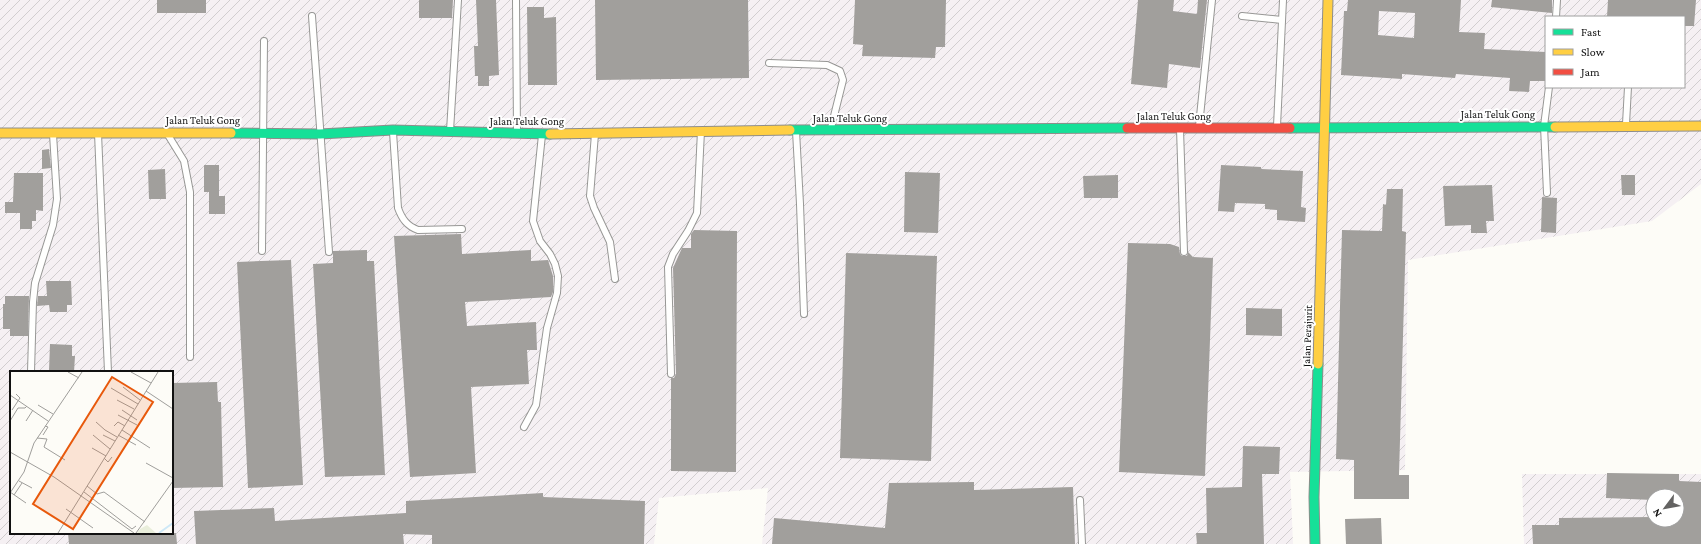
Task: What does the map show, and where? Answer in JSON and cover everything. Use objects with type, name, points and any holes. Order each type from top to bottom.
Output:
[{"type":"street","name":"Jalan Perajurit","points":[[1315,544],[1314,496],[1328,0]]},
{"type":"street","name":"Jalan Teluk Gong","points":[[0,133],[166,132],[320,134],[393,130],[542,134],[701,130],[831,129],[1180,128],[1277,126],[1325,128],[1701,126]]},
{"type":"lane","points":[[450,132],[458,0]]},
{"type":"lane","points":[[516,0],[516,133]]},
{"type":"lane","points":[[1199,127],[1212,0]]},
{"type":"lane","points":[[1277,126],[1283,0]]},
{"type":"lane","points":[[1556,16],[1557,0]]},
{"type":"lane","points":[[312,16],[329,252]]},
{"type":"lane","points":[[1242,16],[1282,20]]},
{"type":"lane","points":[[262,252],[264,41]]},
{"type":"lane","points":[[769,63],[827,65],[840,71],[843,80],[831,129]]},
{"type":"lane","points":[[1546,193],[1544,126],[1549,88]]},
{"type":"lane","points":[[1626,126],[1628,88]]},
{"type":"lane","points":[[1180,128],[1184,252]]},
{"type":"lane","points":[[393,130],[398,208],[401,217],[412,228],[418,230],[462,229]]},
{"type":"lane","points":[[671,374],[668,267],[673,254],[688,232],[697,213],[701,130]]},
{"type":"lane","points":[[796,130],[804,314]]},
{"type":"lane","points":[[31,371],[34,288],[53,225],[58,199],[53,132]]},
{"type":"lane","points":[[97,132],[108,371]]},
{"type":"lane","points":[[166,132],[184,161],[190,192],[190,357]]},
{"type":"lane","points":[[595,133],[590,196],[610,242],[615,279]]},
{"type":"lane","points":[[524,427],[536,405],[546,333],[557,293],[558,276],[555,264],[550,254],[540,241],[533,221],[542,134]]},
{"type":"lane","points":[[1080,500],[1082,544]]},
{"type":"shaded area","points":[[0,0],[1701,0],[1701,184],[1652,221],[1408,260],[1405,470],[1290,472],[1293,544],[762,544],[768,488],[659,498],[654,544],[0,544]]},
{"type":"shaded area","points":[[1522,474],[1701,474],[1701,544],[1524,544]]},
{"type":"building","points":[[157,0],[206,0],[206,13],[157,13]]},
{"type":"building","points":[[419,0],[453,0],[452,18],[419,18]]},
{"type":"building","points":[[476,0],[496,0],[499,75],[489,76],[489,86],[478,86],[478,76],[475,76],[474,46],[478,46]]},
{"type":"building","points":[[595,0],[748,0],[749,78],[596,80]]},
{"type":"building","points":[[855,0],[946,0],[945,47],[936,47],[935,58],[862,56],[863,45],[853,44]]},
{"type":"building","points":[[1138,0],[1174,0],[1173,11],[1197,14],[1198,0],[1207,0],[1200,68],[1169,64],[1167,88],[1131,84]]},
{"type":"building","points":[[1348,0],[1461,0],[1459,32],[1485,33],[1484,49],[1545,52],[1545,81],[1530,81],[1529,92],[1509,91],[1510,78],[1456,74],[1455,78],[1402,74],[1402,79],[1341,75],[1344,11],[1347,11]],"holes":[[[1379,11],[1415,13],[1414,38],[1378,35]]]},
{"type":"building","points":[[1492,0],[1552,0],[1552,13],[1491,7]]},
{"type":"building","points":[[1608,0],[1696,0],[1694,26],[1685,26],[1685,16],[1607,16]]},
{"type":"building","points":[[527,7],[544,7],[544,18],[556,17],[557,85],[528,85]]},
{"type":"building","points":[[49,149],[51,168],[42,169],[42,150]]},
{"type":"building","points":[[204,165],[219,165],[219,196],[225,196],[225,214],[209,214],[209,192],[204,192]]},
{"type":"building","points":[[1221,165],[1303,171],[1301,207],[1306,208],[1305,222],[1277,220],[1277,210],[1265,209],[1265,204],[1235,203],[1234,212],[1218,211]]},
{"type":"building","points":[[165,169],[166,199],[149,199],[148,170]]},
{"type":"building","points":[[905,172],[940,173],[938,233],[904,232]]},
{"type":"building","points":[[14,173],[43,173],[43,211],[36,210],[36,221],[32,221],[32,229],[20,229],[20,213],[5,213],[5,202],[13,202]]},
{"type":"building","points":[[1118,175],[1118,198],[1084,198],[1083,176]]},
{"type":"building","points":[[1621,175],[1635,175],[1635,195],[1622,195]]},
{"type":"building","points":[[1492,185],[1494,221],[1486,221],[1487,233],[1471,233],[1471,225],[1445,226],[1443,186]]},
{"type":"building","points":[[1387,189],[1403,189],[1402,231],[1406,232],[1399,475],[1409,475],[1409,499],[1354,499],[1354,460],[1336,459],[1342,230],[1382,231],[1383,204],[1386,205]]},
{"type":"building","points":[[1542,197],[1557,198],[1556,233],[1541,232]]},
{"type":"building","points":[[694,230],[737,231],[736,472],[671,471],[671,378],[674,378],[676,374],[673,268],[682,248],[691,248],[691,234]]},
{"type":"building","points":[[461,234],[462,254],[531,250],[531,261],[548,260],[553,276],[553,292],[551,297],[465,302],[467,326],[536,322],[537,350],[527,350],[529,384],[471,387],[476,473],[410,477],[394,236]]},
{"type":"building","points":[[1128,243],[1170,244],[1179,247],[1180,254],[1182,256],[1187,256],[1188,252],[1193,257],[1213,258],[1205,476],[1119,472]]},
{"type":"building","points":[[367,250],[367,261],[374,261],[385,475],[325,477],[313,264],[333,263],[333,251]]},
{"type":"building","points":[[846,253],[937,256],[931,461],[840,458]]},
{"type":"building","points":[[291,260],[303,485],[248,488],[237,262]]},
{"type":"building","points":[[46,281],[71,281],[72,305],[67,305],[67,312],[50,312],[49,305],[37,306],[38,296],[47,296]]},
{"type":"building","points":[[5,296],[29,296],[28,336],[10,336],[10,329],[3,329],[3,304],[5,304]]},
{"type":"building","points":[[1246,308],[1282,309],[1282,336],[1246,335]]},
{"type":"building","points":[[50,344],[72,345],[72,356],[75,356],[74,371],[49,371]]},
{"type":"building","points":[[217,382],[218,402],[221,402],[223,487],[173,488],[173,383]]},
{"type":"building","points":[[1243,446],[1280,447],[1279,474],[1262,474],[1264,544],[1197,544],[1196,533],[1207,533],[1206,488],[1242,487]]},
{"type":"building","points":[[1607,473],[1679,474],[1679,481],[1701,482],[1701,544],[1533,544],[1532,525],[1559,525],[1559,518],[1645,517],[1645,528],[1685,528],[1685,488],[1645,488],[1645,500],[1606,498]]},
{"type":"building","points":[[974,482],[974,490],[1073,487],[1075,544],[772,544],[774,518],[885,528],[889,483]]},
{"type":"building","points":[[543,493],[543,497],[645,501],[644,544],[432,544],[432,535],[403,534],[404,544],[196,544],[194,511],[274,508],[275,521],[406,513],[406,501]]},
{"type":"building","points":[[1381,518],[1382,544],[1346,544],[1345,519]]},
{"type":"building","points":[[176,533],[177,544],[69,544],[68,534]]},
{"type":"traffic: fast","points":[[1290,128],[1555,127]]},
{"type":"traffic: fast","points":[[790,130],[1127,128]]},
{"type":"traffic: fast","points":[[231,133],[320,134],[393,130],[550,134]]},
{"type":"traffic: fast","points":[[1315,544],[1314,497],[1318,364]]},
{"type":"traffic: slow","points":[[1318,364],[1328,0]]},
{"type":"traffic: slow","points":[[1555,127],[1701,126]]},
{"type":"traffic: slow","points":[[550,134],[790,130]]},
{"type":"traffic: slow","points":[[0,133],[231,133]]},
{"type":"traffic: jam","points":[[1127,128],[1290,128]]}]
